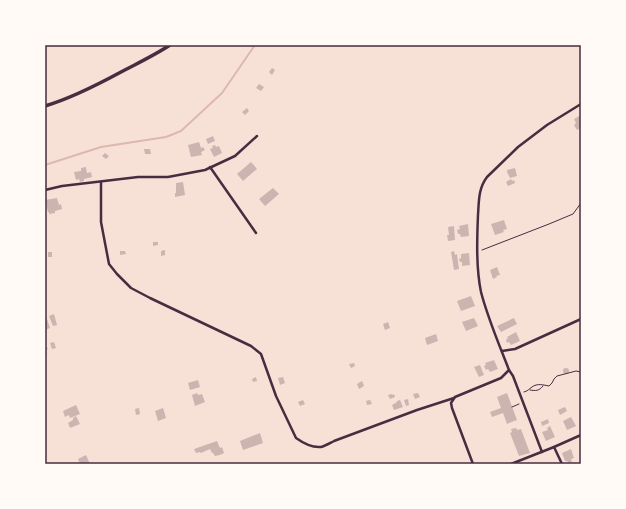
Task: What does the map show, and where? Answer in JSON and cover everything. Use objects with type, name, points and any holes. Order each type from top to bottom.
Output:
[{"type":"street","points":[[45,106],[94,87],[170,45]]},
{"type":"street","points":[[542,452],[513,376],[509,370],[491,325],[481,290],[478,270],[479,196],[483,182],[491,172],[518,147],[547,125],[581,104]]},
{"type":"street","points":[[45,190],[62,186],[138,177],[168,177],[205,170],[235,156],[257,136]]},
{"type":"street","points":[[210,167],[256,233]]},
{"type":"street","points":[[101,182],[101,222],[109,264],[131,288],[251,346],[261,354],[276,396],[296,438],[301,442],[310,446],[322,447],[334,441],[417,410],[454,398],[501,378],[509,370]]},
{"type":"street","points":[[502,351],[515,349],[581,319]]},
{"type":"street","points":[[454,398],[451,403],[452,408],[473,464]]},
{"type":"street","points":[[512,464],[581,435]]},
{"type":"street","points":[[554,447],[562,464]]},
{"type":"path","points":[[478,251],[573,214],[581,203]]},
{"type":"path","points":[[520,394],[534,386],[549,386],[557,376],[576,371],[581,372]]},
{"type":"path","points":[[529,390],[537,391],[543,385]]},
{"type":"path","points":[[512,406],[523,402]]},
{"type":"building","points":[[272,68],[275,70],[272,75],[269,72]]},
{"type":"building","points":[[259,84],[264,87],[261,91],[256,88]]},
{"type":"building","points":[[247,108],[249,111],[245,115],[242,112]]},
{"type":"building","points":[[581,115],[581,128],[577,130],[574,125],[576,123],[574,119]]},
{"type":"building","points":[[213,136],[215,141],[208,144],[206,139]]},
{"type":"building","points":[[199,142],[201,148],[203,147],[205,150],[201,152],[202,155],[191,157],[188,145]]},
{"type":"building","points":[[215,145],[216,147],[219,146],[222,153],[214,157],[210,149]]},
{"type":"building","points":[[144,149],[150,149],[151,154],[145,154]]},
{"type":"building","points":[[105,153],[109,156],[106,159],[102,156]]},
{"type":"building","points":[[251,162],[257,169],[243,181],[237,174]]},
{"type":"building","points":[[86,167],[87,173],[91,172],[92,177],[84,179],[84,181],[80,182],[79,179],[76,180],[74,172],[81,171],[81,168]]},
{"type":"building","points":[[515,168],[517,176],[510,178],[507,170]]},
{"type":"building","points":[[511,179],[512,181],[514,180],[515,183],[508,186],[506,182]]},
{"type":"building","points":[[183,182],[185,195],[175,197],[176,183]]},
{"type":"building","points":[[273,188],[279,194],[265,206],[259,199]]},
{"type":"building","points":[[57,198],[62,209],[55,211],[55,213],[49,214],[45,200]]},
{"type":"building","points":[[504,220],[507,229],[503,230],[504,232],[495,235],[491,224]]},
{"type":"building","points":[[468,224],[469,236],[461,237],[457,230],[460,229],[459,226]]},
{"type":"building","points":[[454,226],[455,240],[448,241],[448,227]]},
{"type":"building","points":[[153,242],[158,242],[158,245],[153,246]]},
{"type":"building","points":[[165,250],[165,255],[161,256],[161,251]]},
{"type":"building","points":[[120,251],[125,251],[126,254],[120,255]]},
{"type":"building","points":[[454,251],[455,255],[457,254],[459,269],[454,270],[451,252]]},
{"type":"building","points":[[48,252],[52,252],[52,257],[48,257]]},
{"type":"building","points":[[469,253],[470,265],[462,266],[462,262],[460,262],[459,259],[461,258],[461,254]]},
{"type":"building","points":[[497,267],[500,275],[493,279],[490,270]]},
{"type":"building","points":[[471,296],[475,306],[461,311],[457,301]]},
{"type":"building","points":[[54,314],[57,325],[53,326],[49,316]]},
{"type":"building","points":[[474,318],[478,326],[466,331],[462,322]]},
{"type":"building","points":[[514,318],[517,324],[501,332],[497,326]]},
{"type":"building","points":[[45,319],[47,319],[50,328],[45,330]]},
{"type":"building","points":[[388,322],[390,328],[385,330],[383,324]]},
{"type":"building","points":[[516,332],[520,341],[511,345],[509,342],[507,343],[507,337]]},
{"type":"building","points":[[436,334],[438,341],[427,345],[425,338]]},
{"type":"building","points":[[54,342],[56,348],[52,349],[50,343]]},
{"type":"building","points":[[45,346],[48,349],[46,350],[47,354],[45,355]]},
{"type":"building","points":[[494,360],[498,369],[490,372],[488,369],[486,370],[484,366],[486,365],[485,363]]},
{"type":"building","points":[[354,363],[355,366],[351,368],[349,364]]},
{"type":"building","points":[[480,365],[484,375],[479,377],[474,367]]},
{"type":"building","points":[[566,368],[569,371],[566,374],[563,371]]},
{"type":"building","points":[[256,377],[257,381],[253,382],[252,379]]},
{"type":"building","points":[[283,377],[285,383],[280,385],[278,378]]},
{"type":"building","points":[[198,380],[200,387],[190,390],[188,383]]},
{"type":"building","points":[[362,381],[364,386],[359,389],[357,384]]},
{"type":"building","points":[[197,393],[198,395],[202,394],[205,402],[195,406],[192,395]]},
{"type":"building","points":[[418,393],[420,397],[415,399],[413,394]]},
{"type":"building","points":[[507,393],[517,420],[507,424],[503,413],[492,417],[490,412],[501,408],[497,397]]},
{"type":"building","points":[[394,394],[395,397],[390,399],[388,395]]},
{"type":"building","points":[[408,399],[409,405],[406,406],[404,400]]},
{"type":"building","points":[[303,400],[305,404],[300,406],[298,402]]},
{"type":"building","points":[[370,400],[372,404],[367,405],[366,401]]},
{"type":"building","points":[[400,400],[403,407],[394,410],[392,405]]},
{"type":"building","points":[[76,405],[80,414],[70,418],[69,415],[65,417],[63,411]]},
{"type":"building","points":[[565,407],[567,411],[560,415],[558,410]]},
{"type":"building","points":[[139,408],[140,414],[136,415],[135,409]]},
{"type":"building","points":[[163,408],[166,418],[158,421],[155,411]]},
{"type":"building","points":[[76,416],[80,424],[70,428],[68,423]]},
{"type":"building","points":[[571,417],[576,426],[567,430],[563,421]]},
{"type":"building","points":[[548,419],[549,423],[542,426],[541,422]]},
{"type":"building","points":[[550,426],[555,437],[546,441],[542,432],[548,430],[547,428]]},
{"type":"building","points":[[516,428],[517,430],[521,429],[530,453],[519,456],[510,433],[512,432],[511,429]]},
{"type":"building","points":[[260,433],[263,443],[243,450],[240,441]]},
{"type":"building","points":[[217,441],[220,448],[222,447],[224,453],[220,455],[215,456],[210,449],[201,453],[196,453],[194,449]]},
{"type":"building","points":[[571,449],[574,458],[571,459],[572,462],[568,463],[565,461],[562,453]]},
{"type":"building","points":[[86,455],[90,464],[80,464],[78,459]]},
{"type":"waterway","points":[[45,165],[101,147],[166,137],[181,131],[222,93],[255,45]]}]
